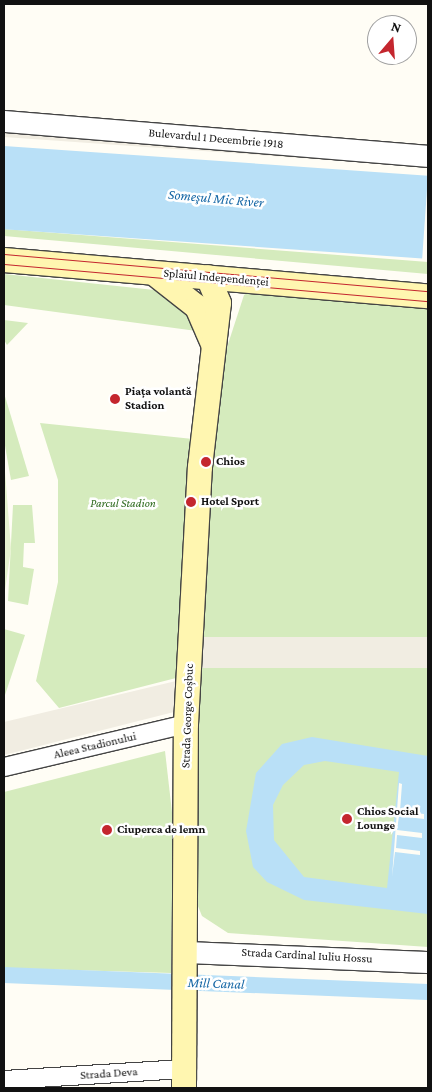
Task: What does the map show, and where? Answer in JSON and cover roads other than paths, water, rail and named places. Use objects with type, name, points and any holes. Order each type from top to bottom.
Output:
[{"type":"main road","name":"Splaiul Independenței","points":[[4,260],[428,296]]},
{"type":"main road","name":"Strada George Coșbuc","points":[[153,273],[197,307],[213,345]]},
{"type":"main road","name":"Strada George Coșbuc","points":[[197,307],[201,277]]},
{"type":"main road","name":"Strada George Coșbuc","points":[[184,1079],[186,724],[200,468],[219,303],[201,277]]},
{"type":"street","name":"Bulevardul 1 Decembrie 1918","points":[[4,121],[428,156]]},
{"type":"street","name":"Aleea Stadionului","points":[[4,767],[186,724]]},
{"type":"street","name":"Strada Cardinal Iuliu Hossu","points":[[185,974],[428,962]]},
{"type":"street","name":"Strada Deva","points":[[4,1080],[184,1079]]},
{"type":"water","name":"Someşul Mic River","points":[[4,146],[428,176],[422,258],[4,229]]},
{"type":"water","points":[[312,737],[428,756],[428,914],[304,900],[267,882],[253,867],[246,831],[256,773],[282,744]],"holes":[[[325,761],[399,772],[387,888],[304,877],[274,840],[273,805],[283,785],[304,765]]]},
{"type":"waterway","name":"Mill Canal","points":[[4,975],[428,992]]},
{"type":"tram line","points":[[4,254],[428,291]]},
{"type":"tram line","points":[[4,264],[428,301]]},
{"type":"place","name":"Piața volantă Stadion","points":[[115,399]]},
{"type":"place","name":"Chios","points":[[206,462]]},
{"type":"place","name":"Hotel Sport","points":[[191,502]]},
{"type":"place","name":"Chios Social Lounge","points":[[347,819]]},
{"type":"place","name":"Ciuperca de lemn","points":[[107,830]]},
{"type":"park label","name":"Parcul Stadion","points":[[123,504]]}]
